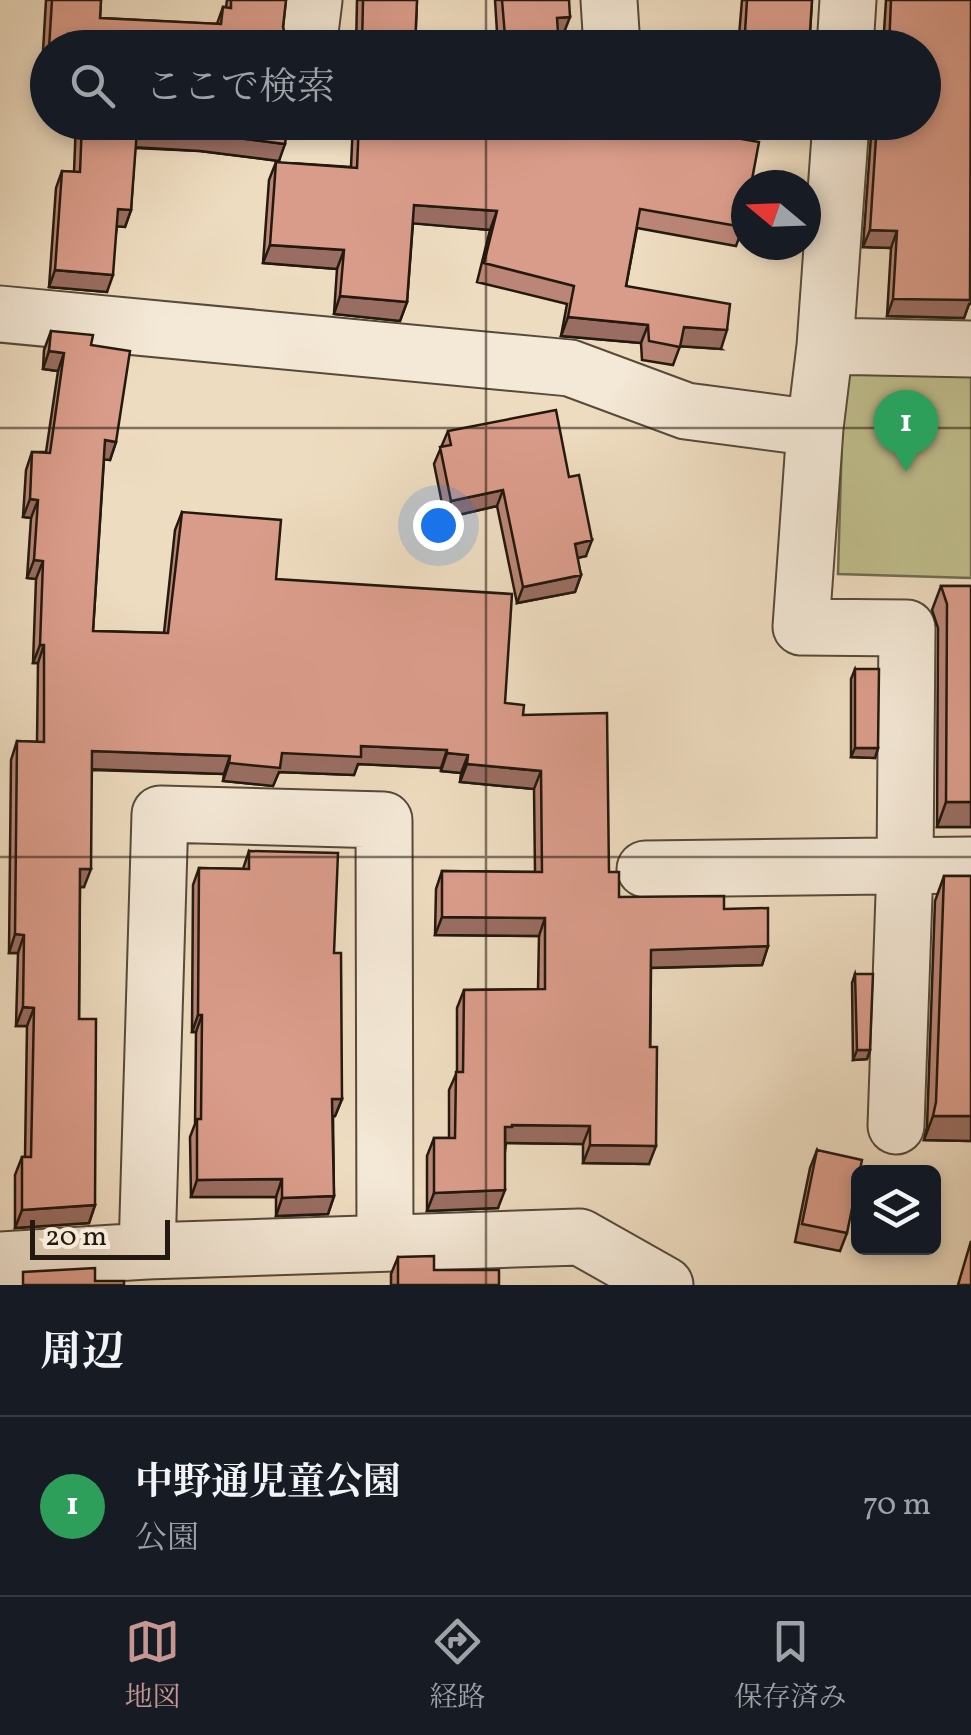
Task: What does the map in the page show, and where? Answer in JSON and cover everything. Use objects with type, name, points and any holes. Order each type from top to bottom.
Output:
[{"type":"street","points":[[310,30],[314,0]]},
{"type":"street","points":[[609,0],[611,30]]},
{"type":"street","points":[[846,30],[848,0]]},
{"type":"street","points":[[831,140],[825,346],[801,626],[907,628],[905,866],[896,1126]]},
{"type":"street","points":[[0,314],[570,368],[686,411],[815,428]]},
{"type":"street","points":[[825,346],[971,349]]},
{"type":"street","points":[[147,1251],[160,814],[384,820],[376,1257]]},
{"type":"street","points":[[644,868],[971,865]]},
{"type":"street","points":[[0,1260],[147,1251],[376,1257],[580,1238],[665,1285]]},
{"type":"shaded area","points":[[844,367],[971,370],[971,578],[838,574]]},
{"type":"building","points":[[52,0],[101,0],[100,18],[221,24],[223,7],[231,8],[231,0],[286,0],[284,30],[50,30]]},
{"type":"building","points":[[363,0],[417,0],[416,30],[362,30]]},
{"type":"building","points":[[502,0],[569,0],[570,17],[557,18],[558,30],[504,30]]},
{"type":"building","points":[[747,0],[812,0],[810,30],[745,30]]},
{"type":"building","points":[[891,0],[971,0],[970,300],[893,299],[897,231],[870,230],[876,140],[941,140],[941,30],[890,30]]},
{"type":"building","points":[[81,140],[136,140],[131,210],[118,209],[113,275],[55,270],[62,171],[80,172]]},
{"type":"building","points":[[253,140],[286,140],[285,144]]},
{"type":"building","points":[[358,140],[759,142],[754,170],[731,170],[731,225],[640,209],[626,286],[730,304],[727,330],[684,327],[680,347],[649,341],[648,325],[568,317],[574,286],[484,263],[497,211],[414,205],[407,302],[340,296],[344,250],[270,245],[276,162],[357,168]]},
{"type":"building","points":[[51,331],[93,335],[91,345],[130,351],[116,442],[105,440],[93,631],[168,633],[182,512],[281,520],[276,579],[512,594],[505,703],[524,705],[523,715],[607,713],[609,872],[619,872],[619,897],[724,896],[724,909],[768,908],[768,946],[651,950],[650,1047],[657,1047],[656,1146],[590,1145],[590,1126],[512,1125],[505,1127],[505,1190],[434,1193],[434,1138],[455,1138],[456,1072],[463,1072],[464,990],[545,989],[545,918],[442,917],[442,871],[542,872],[541,771],[467,764],[468,755],[447,750],[361,746],[361,757],[282,753],[280,768],[229,763],[230,756],[92,751],[91,869],[80,869],[79,1019],[96,1019],[95,1205],[22,1210],[22,1157],[31,1157],[34,1008],[23,1007],[24,935],[15,934],[17,741],[44,742],[44,645],[40,645],[43,561],[34,560],[38,500],[30,499],[32,452],[50,453],[64,353],[49,351]]},
{"type":"building","points":[[556,410],[569,477],[579,475],[592,540],[575,544],[581,575],[523,587],[503,490],[451,501],[440,447],[451,445],[448,431]]},
{"type":"building","points":[[941,586],[971,586],[971,802],[946,802],[947,604]]},
{"type":"building","points":[[855,669],[879,669],[878,748],[855,748]]},
{"type":"building","points":[[249,851],[338,853],[334,953],[341,953],[342,1099],[332,1099],[334,1196],[282,1198],[282,1179],[197,1180],[202,1015],[198,1015],[199,868],[249,869]]},
{"type":"building","points":[[944,876],[971,876],[971,1116],[933,1116]]},
{"type":"building","points":[[855,974],[873,974],[870,1050],[857,1050]]},
{"type":"building","points":[[817,1150],[862,1160],[861,1165],[851,1165],[847,1233],[802,1224]]},
{"type":"building","points":[[971,1241],[971,1285],[958,1285]]},
{"type":"building","points":[[434,1256],[434,1270],[499,1270],[499,1285],[398,1285],[398,1257]]},
{"type":"building","points":[[95,1268],[95,1281],[124,1281],[124,1285],[23,1285],[23,1272]]},
{"type":"place","name":"中野通児童公園","points":[[906,472]]}]
